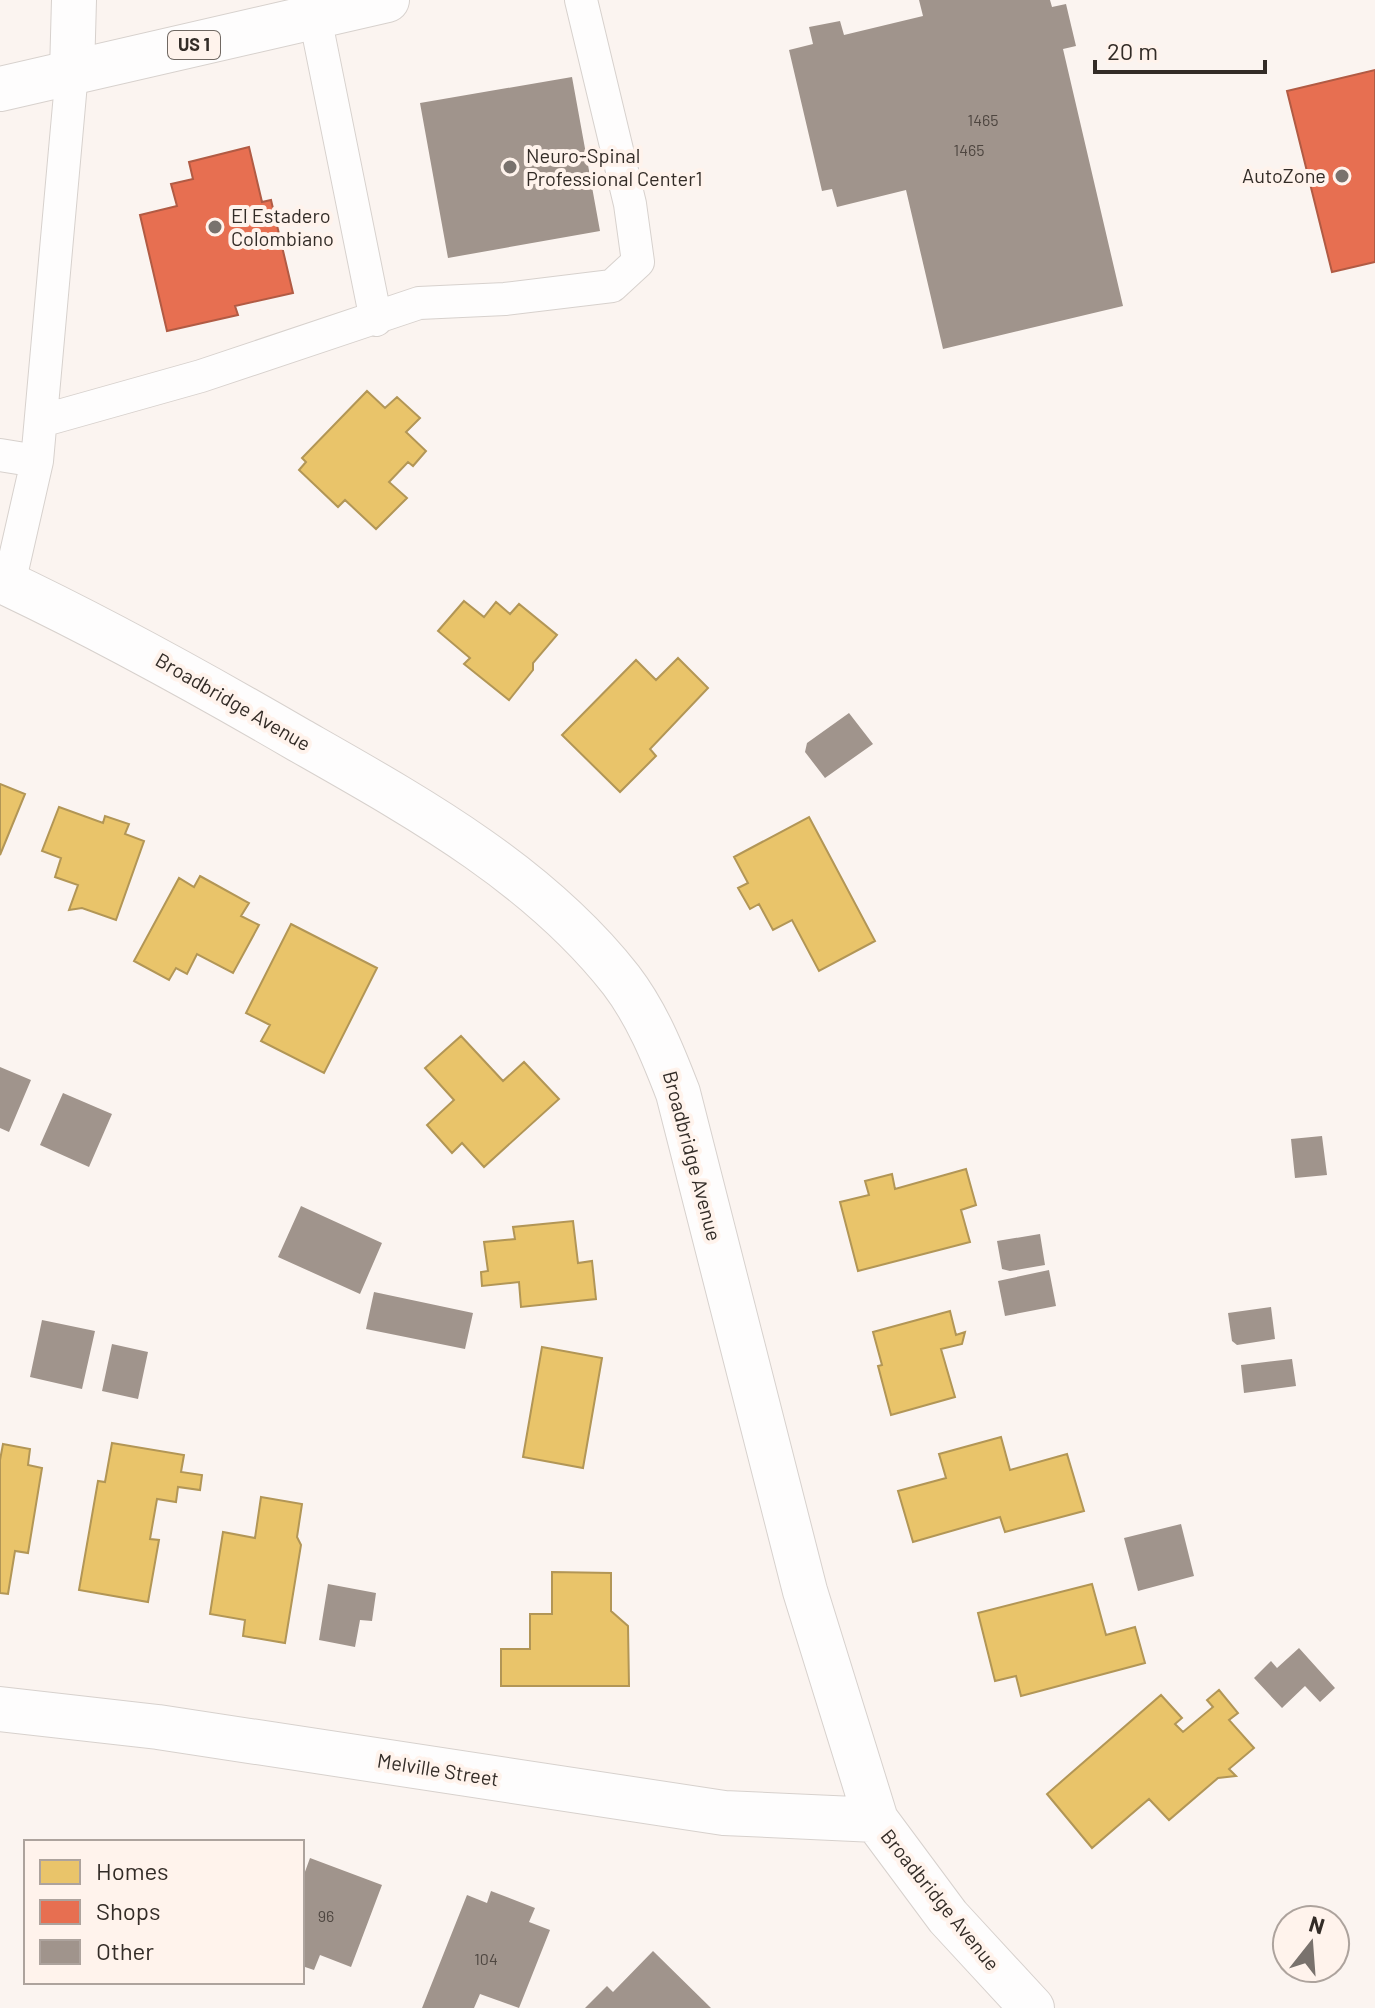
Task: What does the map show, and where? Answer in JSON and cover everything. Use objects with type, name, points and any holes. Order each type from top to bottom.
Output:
[{"type":"street","points":[[72,72],[74,0]]},
{"type":"street","name":"US 1","points":[[0,89],[387,0]]},
{"type":"street","name":"Broadbridge Avenue","points":[[4,582],[155,657],[462,838],[516,876],[602,957],[623,983],[660,1045],[678,1093],[805,1591],[876,1820],[948,1917],[1032,2008]]},
{"type":"street","name":"Melville Street","points":[[0,1709],[158,1727],[724,1813],[876,1820]]},
{"type":"lane","points":[[41,421],[201,376],[376,320],[419,303],[505,299],[612,286],[638,262],[630,204],[581,0]]},
{"type":"lane","points":[[315,17],[376,320]]},
{"type":"lane","points":[[4,582],[37,461],[72,72]]},
{"type":"lane","points":[[0,455],[37,461]]},
{"type":"building: Homes","points":[[367,391],[385,408],[397,397],[420,418],[406,432],[426,451],[413,466],[408,462],[389,482],[407,498],[376,529],[345,500],[338,507],[299,470],[306,462],[302,458]]},
{"type":"building: Homes","points":[[464,601],[484,617],[496,602],[510,614],[519,604],[557,635],[533,663],[533,670],[509,700],[464,664],[470,658],[438,631]]},
{"type":"building: Homes","points":[[678,658],[708,688],[650,749],[656,756],[620,792],[562,735],[636,660],[656,680]]},
{"type":"building: Homes","points":[[0,784],[25,794],[0,855]]},
{"type":"building: Homes","points":[[59,807],[103,823],[105,816],[129,824],[125,834],[144,841],[116,920],[82,908],[69,910],[78,885],[55,877],[61,858],[42,851]]},
{"type":"building: Homes","points":[[809,817],[875,941],[819,971],[792,920],[773,930],[759,904],[750,909],[738,888],[748,883],[734,857]]},
{"type":"building: Homes","points":[[200,876],[249,903],[241,916],[259,925],[233,973],[197,954],[187,974],[176,968],[169,980],[134,961],[179,878],[194,887]]},
{"type":"building: Homes","points":[[291,924],[377,968],[324,1073],[261,1041],[270,1025],[246,1013]]},
{"type":"building: Homes","points":[[461,1036],[503,1081],[524,1062],[559,1099],[484,1167],[462,1143],[452,1153],[427,1125],[454,1100],[425,1068]]},
{"type":"building: Homes","points":[[966,1169],[976,1205],[961,1210],[970,1242],[858,1271],[840,1202],[869,1195],[865,1181],[892,1174],[895,1189]]},
{"type":"building: Homes","points":[[573,1221],[578,1263],[592,1261],[596,1299],[521,1307],[519,1282],[482,1286],[481,1272],[488,1271],[484,1242],[515,1239],[513,1227]]},
{"type":"building: Homes","points":[[950,1311],[956,1335],[965,1332],[962,1344],[941,1349],[955,1397],[891,1415],[873,1332]]},
{"type":"building: Homes","points":[[542,1347],[602,1358],[583,1468],[523,1457]]},
{"type":"building: Homes","points":[[1001,1437],[1010,1470],[1067,1454],[1084,1511],[1005,1532],[1000,1517],[913,1542],[898,1491],[946,1478],[939,1454]]},
{"type":"building: Homes","points":[[112,1443],[184,1455],[181,1472],[202,1475],[200,1490],[178,1487],[176,1502],[157,1499],[150,1539],[159,1540],[148,1602],[79,1590],[98,1481],[105,1482]]},
{"type":"building: Homes","points":[[3,1444],[30,1449],[28,1465],[42,1468],[28,1553],[15,1551],[8,1594],[0,1593],[0,1460]]},
{"type":"building: Homes","points":[[261,1497],[302,1504],[297,1537],[301,1545],[285,1643],[243,1636],[245,1620],[210,1614],[223,1532],[255,1538]]},
{"type":"building: Homes","points":[[552,1572],[611,1573],[611,1611],[628,1626],[629,1686],[501,1686],[501,1649],[530,1649],[530,1614],[552,1614]]},
{"type":"building: Homes","points":[[1092,1584],[1106,1635],[1135,1627],[1145,1663],[1021,1696],[1016,1676],[995,1681],[978,1613]]},
{"type":"building: Homes","points":[[1219,1690],[1238,1713],[1229,1720],[1254,1748],[1229,1769],[1236,1776],[1218,1778],[1169,1820],[1149,1799],[1092,1848],[1047,1794],[1161,1695],[1182,1718],[1175,1724],[1183,1732],[1213,1707],[1207,1700]]},
{"type":"building: Shops","name":"AutoZone","points":[[1375,70],[1375,262],[1332,272],[1287,91]]},
{"type":"building: Shops","points":[[249,147],[262,202],[271,200],[293,293],[235,306],[238,315],[167,331],[140,215],[177,206],[171,184],[193,179],[189,162]]},
{"type":"building: Other","points":[[919,0],[1050,0],[1052,7],[1066,4],[1076,46],[1063,49],[1123,306],[943,349],[906,190],[837,207],[832,189],[822,191],[789,50],[813,44],[809,27],[840,21],[844,35],[923,16]]},
{"type":"building: Other","name":"Neuro-Spinal Professional Center1","points":[[572,77],[600,231],[448,258],[420,103]]},
{"type":"building: Other","points":[[849,713],[873,744],[825,778],[805,752],[807,743]]},
{"type":"building: Other","points":[[0,1067],[31,1080],[9,1132],[0,1128]]},
{"type":"building: Other","points":[[63,1093],[112,1114],[89,1167],[40,1145]]},
{"type":"building: Other","points":[[1322,1136],[1327,1175],[1295,1178],[1291,1139]]},
{"type":"building: Other","points":[[301,1206],[382,1243],[360,1294],[278,1257]]},
{"type":"building: Other","points":[[1040,1234],[1045,1265],[1010,1271],[1002,1269],[997,1241]]},
{"type":"building: Other","points":[[1049,1270],[1056,1306],[1005,1316],[998,1281]]},
{"type":"building: Other","points":[[374,1292],[473,1313],[465,1349],[366,1329]]},
{"type":"building: Other","points":[[1271,1307],[1275,1339],[1237,1345],[1232,1341],[1228,1313]]},
{"type":"building: Other","points":[[42,1320],[95,1331],[82,1389],[30,1377]]},
{"type":"building: Other","points":[[112,1344],[148,1352],[138,1399],[102,1391]]},
{"type":"building: Other","points":[[1292,1359],[1296,1386],[1244,1393],[1241,1365]]},
{"type":"building: Other","points":[[1181,1524],[1194,1576],[1138,1591],[1124,1538]]},
{"type":"building: Other","points":[[328,1584],[376,1593],[372,1621],[360,1620],[355,1647],[319,1640]]},
{"type":"building: Other","points":[[1299,1648],[1335,1688],[1320,1702],[1305,1686],[1282,1708],[1254,1678],[1271,1661],[1277,1668]]},
{"type":"building: Other","points":[[310,1858],[382,1885],[351,1967],[320,1955],[314,1970],[304,1967],[304,1874]]},
{"type":"building: Other","points":[[491,1891],[535,1908],[529,1922],[550,1930],[519,2008],[480,1994],[474,2008],[422,2008],[467,1895],[487,1903]]},
{"type":"building: Other","points":[[653,1951],[711,2008],[585,2008],[607,1986],[613,1992]]},
{"type":"place","name":"Neuro-Spinal Professional Center1","points":[[510,167]]},
{"type":"place","name":"AutoZone","points":[[1342,176]]},
{"type":"place","name":"El Estadero Colombiano","points":[[215,227]]}]
